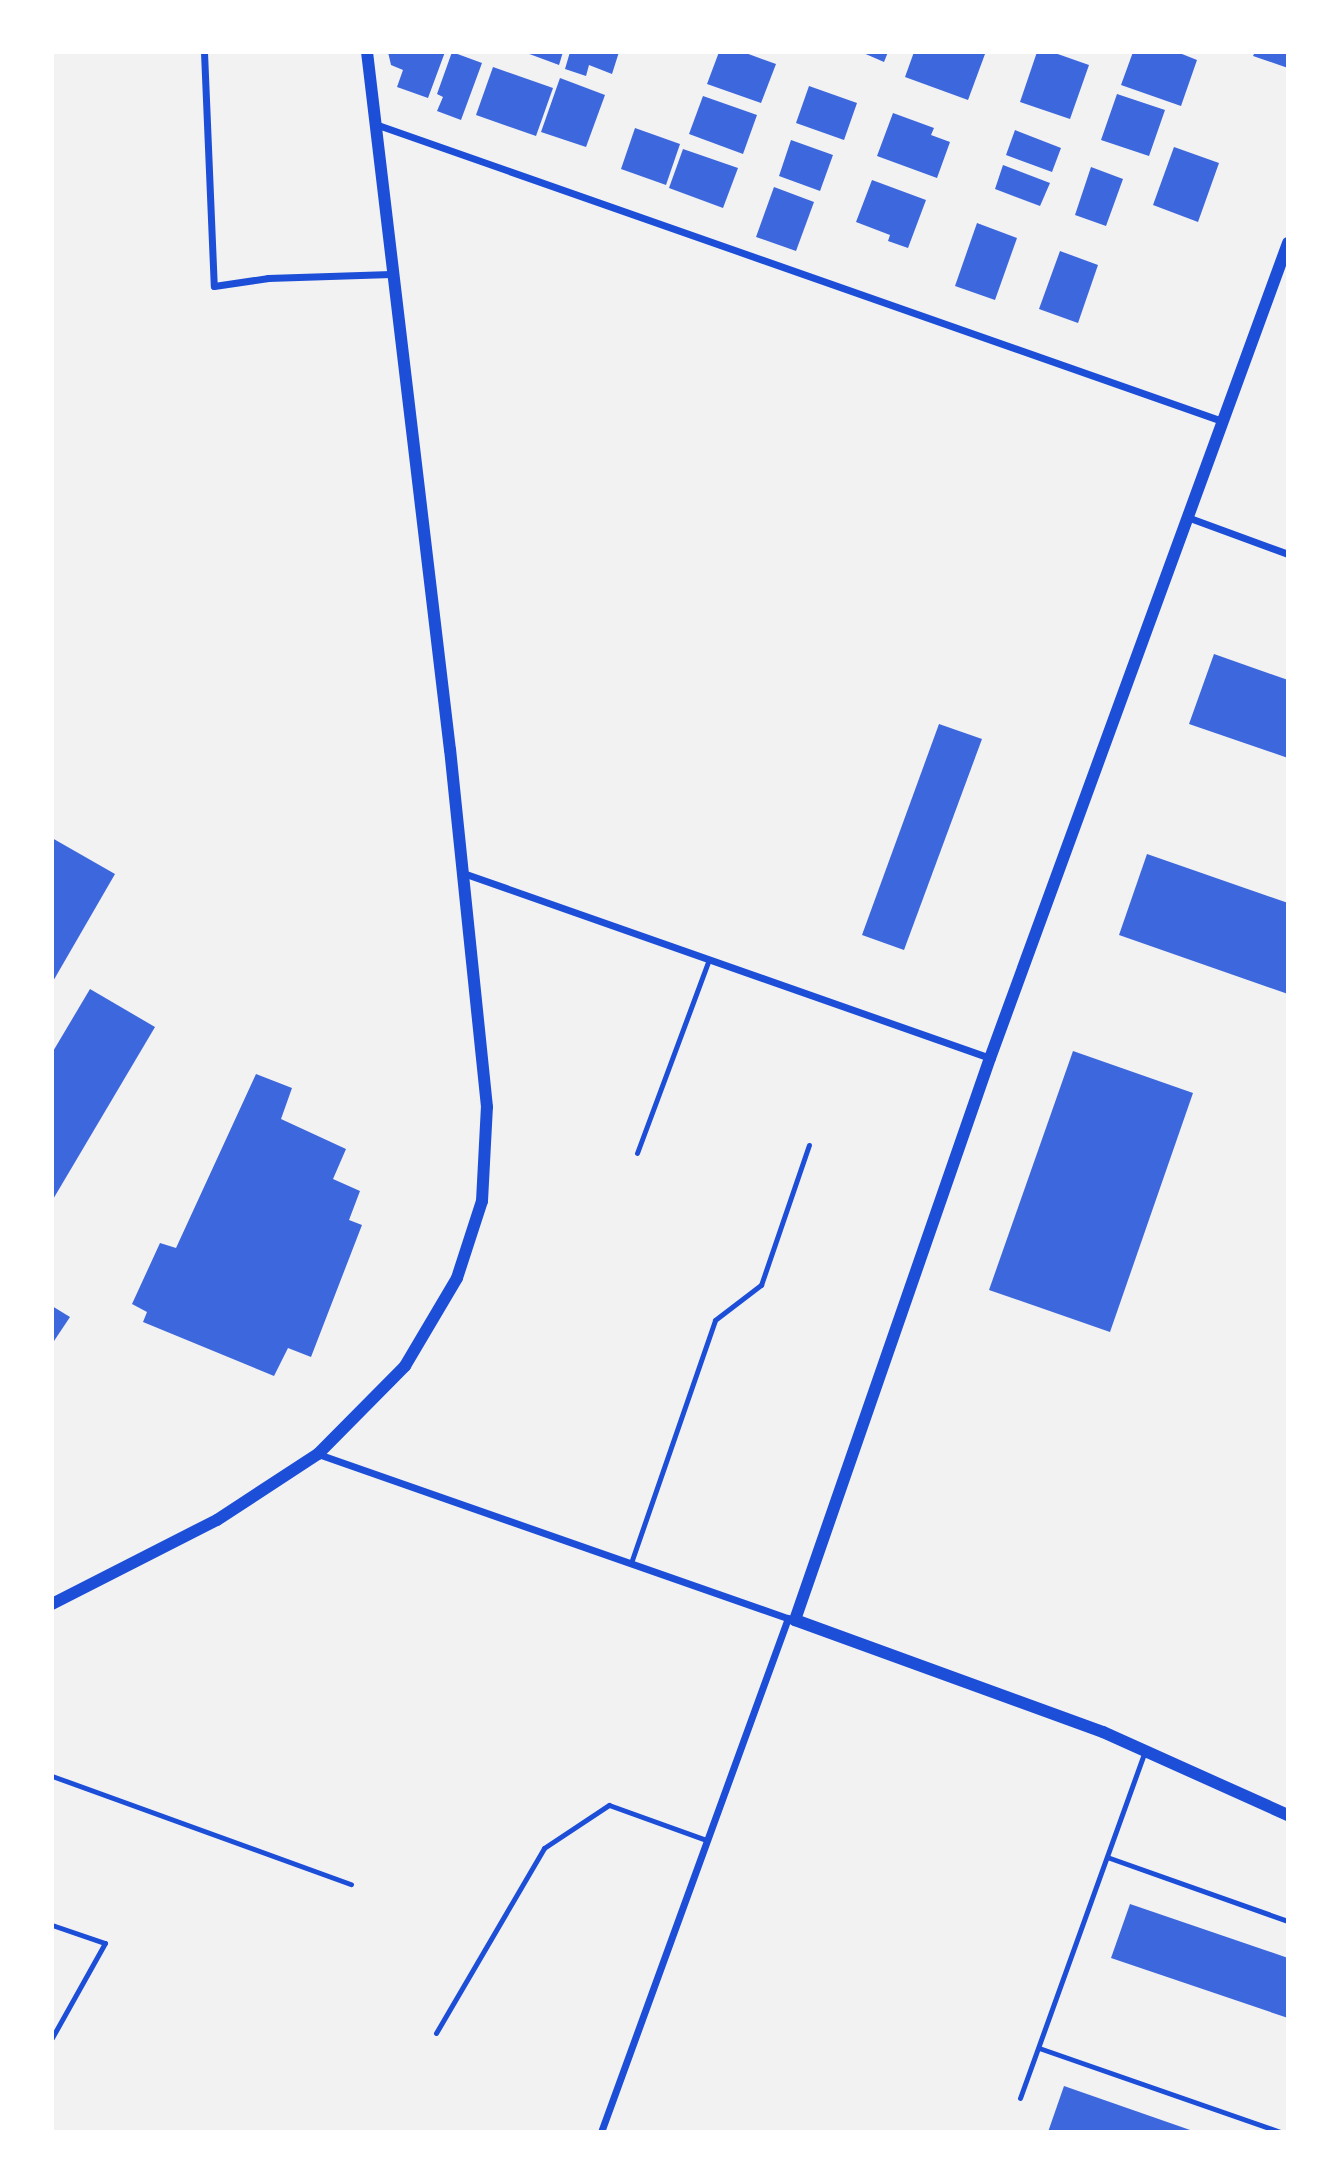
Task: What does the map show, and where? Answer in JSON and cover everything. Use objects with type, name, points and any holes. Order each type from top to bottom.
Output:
[{"type":"street","points":[[204,52],[215,286],[268,278],[391,274]]},
{"type":"street","points":[[52,1604],[217,1520],[318,1454],[405,1366],[457,1278],[482,1201],[487,1107],[463,873],[367,52]]},
{"type":"street","points":[[374,123],[1222,421]]},
{"type":"street","points":[[601,2132],[706,1840],[791,1619],[990,1058],[1287,243]]},
{"type":"street","points":[[1187,517],[1287,554]]},
{"type":"street","points":[[463,873],[990,1058]]},
{"type":"street","points":[[318,1454],[632,1560],[791,1619],[1145,1751],[1287,1815]]},
{"type":"lane","points":[[637,1153],[709,960]]},
{"type":"lane","points":[[632,1560],[715,1320],[761,1285],[809,1145]]},
{"type":"lane","points":[[1020,2098],[1145,1751]]},
{"type":"lane","points":[[52,1776],[351,1884]]},
{"type":"lane","points":[[436,2033],[544,1848],[609,1805],[706,1840]]},
{"type":"lane","points":[[1107,1857],[1287,1921]]},
{"type":"lane","points":[[52,1925],[105,1943],[52,2038]]},
{"type":"lane","points":[[1039,2048],[1280,2132]]},
{"type":"building","points":[[388,52],[445,52],[428,98],[397,87],[403,70],[391,65]]},
{"type":"building","points":[[452,52],[482,63],[461,120],[437,111],[443,97],[437,94]]},
{"type":"building","points":[[524,52],[563,52],[559,65]]},
{"type":"building","points":[[570,52],[619,52],[612,74],[589,65],[586,76],[565,69]]},
{"type":"building","points":[[719,52],[743,52],[776,64],[761,103],[707,84]]},
{"type":"building","points":[[861,52],[888,52],[884,62]]},
{"type":"building","points":[[914,52],[985,54],[968,100],[905,77]]},
{"type":"building","points":[[1037,52],[1052,52],[1089,65],[1070,119],[1020,102]]},
{"type":"building","points":[[1133,52],[1177,52],[1197,60],[1181,106],[1121,85]]},
{"type":"building","points":[[1255,52],[1288,52],[1288,68],[1253,56]]},
{"type":"building","points":[[493,67],[553,88],[536,136],[476,115]]},
{"type":"building","points":[[560,78],[605,95],[586,147],[541,132]]},
{"type":"building","points":[[809,86],[857,103],[844,140],[796,123]]},
{"type":"building","points":[[1117,94],[1165,110],[1149,156],[1101,140]]},
{"type":"building","points":[[703,96],[757,115],[743,154],[689,134]]},
{"type":"building","points":[[893,113],[934,128],[931,135],[950,142],[937,178],[877,156]]},
{"type":"building","points":[[635,128],[680,144],[666,185],[621,169]]},
{"type":"building","points":[[1015,130],[1061,148],[1052,172],[1006,155]]},
{"type":"building","points":[[791,140],[833,155],[820,191],[779,176]]},
{"type":"building","points":[[1174,147],[1219,163],[1198,222],[1153,205]]},
{"type":"building","points":[[683,149],[738,168],[723,208],[669,188]]},
{"type":"building","points":[[1003,165],[1050,183],[1040,206],[995,189]]},
{"type":"building","points":[[1091,167],[1123,179],[1106,226],[1075,215]]},
{"type":"building","points":[[872,180],[926,200],[908,248],[888,241],[890,235],[856,222]]},
{"type":"building","points":[[774,187],[814,202],[796,251],[756,237]]},
{"type":"building","points":[[977,223],[1017,238],[995,300],[955,286]]},
{"type":"building","points":[[1060,251],[1098,265],[1078,323],[1039,309]]},
{"type":"building","points":[[1214,654],[1288,680],[1288,758],[1189,724]]},
{"type":"building","points":[[939,724],[982,739],[904,950],[862,935]]},
{"type":"building","points":[[52,838],[115,874],[52,983]]},
{"type":"building","points":[[1147,854],[1288,903],[1288,994],[1119,935]]},
{"type":"building","points":[[90,989],[155,1027],[52,1201],[52,1053]]},
{"type":"building","points":[[1073,1051],[1193,1093],[1110,1332],[989,1290]]},
{"type":"building","points":[[256,1074],[292,1088],[281,1119],[346,1149],[333,1179],[360,1191],[349,1220],[362,1225],[311,1357],[288,1348],[274,1376],[143,1322],[147,1312],[132,1304],[160,1243],[176,1248]]},
{"type":"building","points":[[52,1306],[70,1317],[52,1344]]},
{"type":"building","points":[[1130,1904],[1288,1958],[1288,2018],[1111,1958]]},
{"type":"building","points":[[1064,2086],[1193,2131],[1193,2132],[1048,2132]]}]
